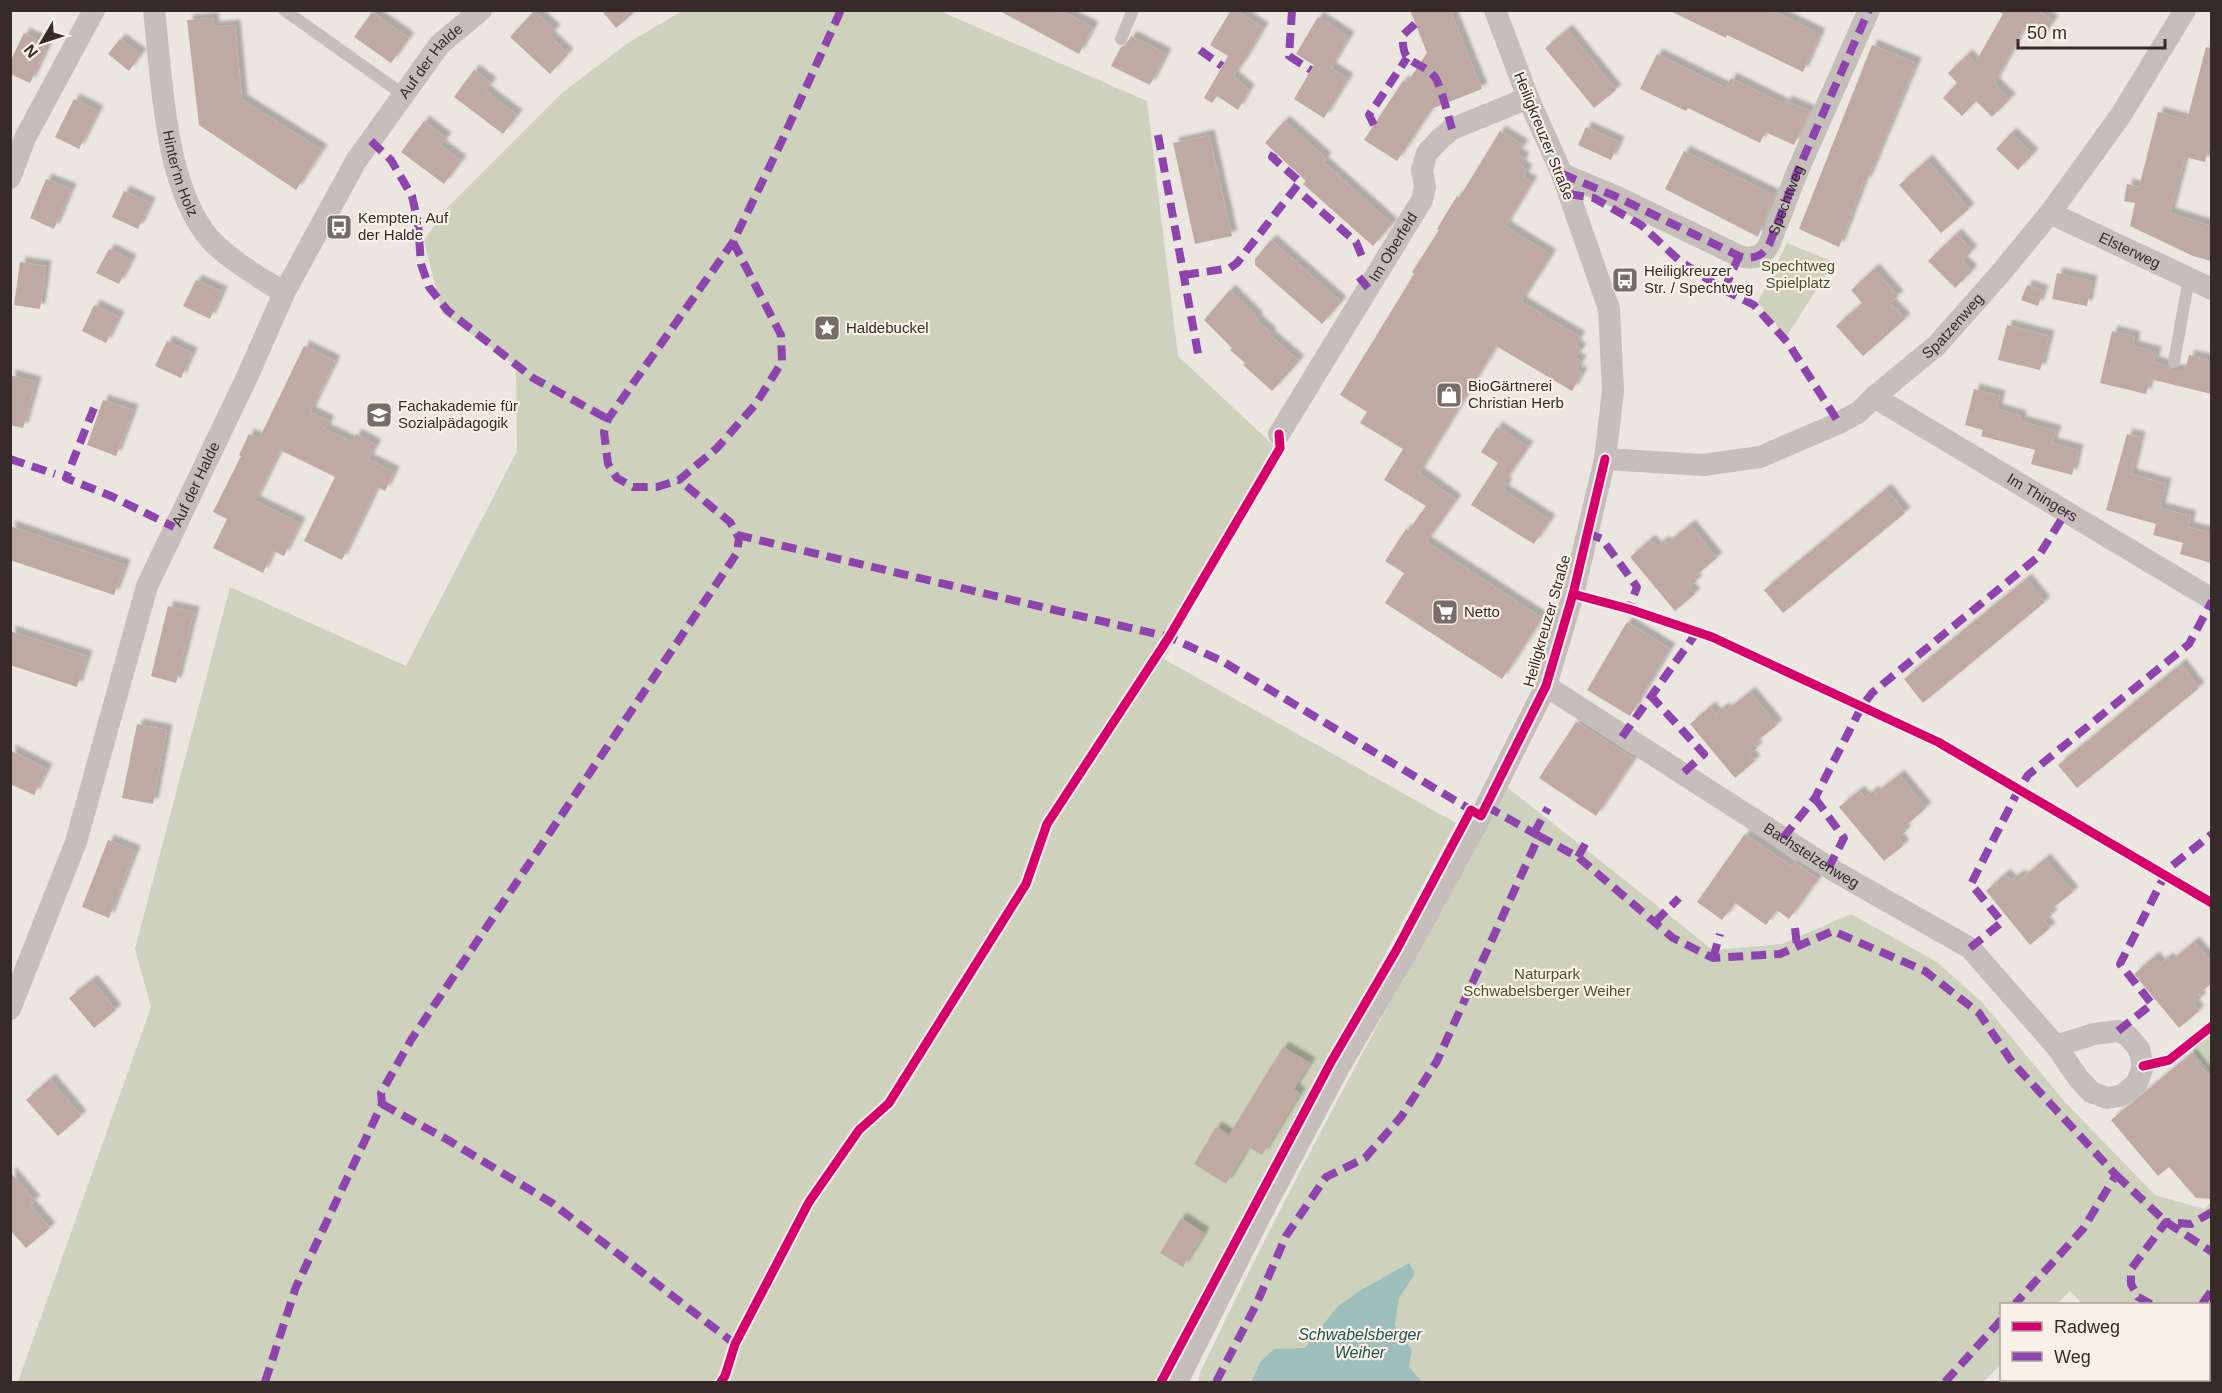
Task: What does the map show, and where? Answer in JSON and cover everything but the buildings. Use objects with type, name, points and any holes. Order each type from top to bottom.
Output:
[{"type":"street","points":[[10,178],[25,138],[94,10]]},
{"type":"street","name":"Hinter'm Holz","points":[[154,10],[167,128],[179,177],[191,211],[210,239],[224,252],[284,293]]},
{"type":"street","name":"Auf der Halde","points":[[12,999],[76,842],[147,586],[248,375],[284,293],[356,161],[440,44],[481,10]]},
{"type":"street","name":"Heiligkreuzer Straße","points":[[1177,1383],[1266,1203],[1338,1069],[1407,953],[1481,816],[1546,686],[1573,594],[1605,459],[1613,391],[1608,309],[1562,174],[1528,98],[1495,10]]},
{"type":"street","name":"Spechtweg","points":[[1562,174],[1739,256],[1755,258],[1765,252],[1769,245],[1803,159],[1869,10]]},
{"type":"street","name":"Spatzenweg","points":[[1605,459],[1703,465],[1760,457],[1859,412],[1936,345],[1999,275],[2050,213],[2121,115],[2178,13]]},
{"type":"street","name":"Im Oberfeld","points":[[1279,434],[1422,200],[1425,187],[1422,170],[1427,153],[1452,129],[1528,98]]},
{"type":"street","name":"Elsterweg","points":[[2050,213],[2211,289]]},
{"type":"street","name":"Im Thingers","points":[[1874,397],[2211,598]]},
{"type":"street","name":"Bachstelzenweg","points":[[1546,686],[1836,872],[1970,948],[2056,1046]]},
{"type":"lane","points":[[284,10],[404,95]]},
{"type":"lane","points":[[1121,39],[1133,10]]},
{"type":"lane","points":[[2174,362],[2189,278]]},
{"type":"green space","points":[[682,11],[940,11],[1147,101],[1178,356],[1282,453],[1164,659],[1456,823],[1155,1382],[18,1382],[151,1007],[135,949],[230,587],[406,666],[517,451],[516,366],[442,313],[424,240],[447,208],[563,92],[628,43]]},
{"type":"green space","name":"Spechtweg Spielplatz","points":[[1787,243],[1834,262],[1786,337],[1758,302]]},
{"type":"green space","name":"Naturpark Schwabelsberger Weiher","points":[[1507,787],[1713,950],[1782,944],[1851,914],[1937,962],[1982,1002],[2064,1101],[2155,1195],[2204,1209],[2211,1202],[2211,1382],[2206,1381],[2210,1381],[2210,1303],[2081,1303],[2070,1291],[2058,1303],[2000,1303],[2000,1365],[1984,1382],[1422,1382],[1409,1367],[1412,1350],[1395,1326],[1399,1298],[1415,1274],[1316,1337],[1305,1349],[1274,1349],[1260,1362],[1251,1382],[1198,1382],[1200,1373],[1273,1224]]},
{"type":"green space","points":[[2211,1033],[2211,1073],[2192,1049]]},
{"type":"water","name":"Schwabelsberger Weiher","points":[[1409,1263],[1415,1274],[1399,1298],[1395,1326],[1412,1350],[1409,1367],[1422,1382],[1251,1382],[1260,1362],[1274,1349],[1305,1348],[1337,1307],[1361,1290]]},
{"type":"marked path","points":[[733,242],[781,335],[782,362],[755,405],[717,448],[679,480],[657,487],[633,487],[617,478],[608,464],[604,432],[608,419],[733,242],[841,10]]},
{"type":"marked path","points":[[1292,10],[1289,56],[1311,70]]},
{"type":"marked path","points":[[1562,174],[1617,197],[1739,256],[1748,258],[1760,255],[1769,245],[1798,170],[1869,10]]},
{"type":"marked path","points":[[1415,24],[1403,35],[1405,53],[1408,58],[1434,76],[1442,93],[1452,129]]},
{"type":"marked path","points":[[1200,50],[1222,66]]},
{"type":"marked path","points":[[1374,125],[1369,115],[1407,58]]},
{"type":"marked path","points":[[1158,135],[1199,359]]},
{"type":"marked path","points":[[371,141],[391,160],[412,196],[418,223],[421,264],[429,287],[448,311],[533,378],[608,419]]},
{"type":"marked path","points":[[1230,268],[1237,263],[1300,182],[1272,157],[1275,152]]},
{"type":"marked path","points":[[1569,194],[1594,198],[1641,225],[1680,261],[1724,290],[1754,305],[1788,343],[1839,423]]},
{"type":"marked path","points":[[1304,196],[1356,242],[1363,259]]},
{"type":"marked path","points":[[1724,290],[1739,256]]},
{"type":"marked path","points":[[1184,275],[1224,269]]},
{"type":"marked path","points":[[1359,277],[1368,288]]},
{"type":"marked path","points":[[94,408],[66,478],[111,496],[174,527]]},
{"type":"marked path","points":[[10,459],[55,474]]},
{"type":"marked path","points":[[265,1382],[296,1287],[382,1104],[381,1093],[411,1040],[737,553],[739,538],[730,522],[679,480]]},
{"type":"marked path","points":[[1783,838],[1815,798],[1862,706],[1872,693],[2038,557],[2066,512]]},
{"type":"marked path","points":[[1587,533],[1602,539],[1637,587],[1629,609]]},
{"type":"marked path","points":[[737,535],[1169,637],[1222,661],[1471,810]]},
{"type":"marked path","points":[[1970,948],[2002,922],[1971,884],[2028,775],[2189,644],[2212,601]]},
{"type":"marked path","points":[[1622,737],[1697,632]]},
{"type":"marked path","points":[[1650,695],[1704,754],[1682,774]]},
{"type":"marked path","points":[[1815,798],[1844,838],[1829,867]]},
{"type":"marked path","points":[[1486,806],[1539,836]]},
{"type":"marked path","points":[[1534,833],[1548,808]]},
{"type":"marked path","points":[[2118,1031],[2152,1004],[2120,964],[2168,869],[2212,834]]},
{"type":"marked path","points":[[1216,1382],[1256,1305],[1286,1236],[1326,1177],[1365,1158],[1401,1117],[1437,1061],[1539,836],[1578,857],[1673,938],[1713,958],[1780,954],[1833,931],[1925,971],[1979,1013],[2012,1062],[2116,1175],[2083,1229],[2016,1303]]},
{"type":"marked path","points":[[1578,857],[1589,837]]},
{"type":"marked path","points":[[1655,922],[1679,898]]},
{"type":"marked path","points":[[1795,928],[1797,946]]},
{"type":"marked path","points":[[1713,958],[1720,934]]},
{"type":"marked path","points":[[382,1104],[448,1140],[552,1203],[735,1344]]},
{"type":"marked path","points":[[2116,1175],[2166,1222],[2212,1252]]},
{"type":"marked path","points":[[2149,1303],[2138,1297],[2131,1284],[2131,1269],[2166,1222],[2191,1224],[2212,1212]]},
{"type":"marked path","points":[[2203,1303],[2212,1290]]},
{"type":"marked path","points":[[1945,1382],[2000,1321]]},
{"type":"cycle path","points":[[721,1382],[735,1344],[809,1202],[859,1130],[889,1103],[1026,884],[1047,824],[1169,637],[1280,448],[1279,434]]},
{"type":"cycle path","points":[[1161,1382],[1331,1062],[1397,949],[1471,810],[1481,816],[1546,686],[1573,594],[1605,459]]},
{"type":"cycle path","points":[[1573,594],[1629,609],[1712,637],[1938,742],[2212,903]]},
{"type":"cycle path","points":[[2143,1066],[2169,1060],[2212,1026]]},
{"type":"place","name":"Kempten, Auf der Halde","points":[[339,227]]},
{"type":"place","name":"Heiligkreuzer Str. / Spechtweg","points":[[1625,280]]},
{"type":"place","name":"Haldebuckel","points":[[827,328]]},
{"type":"place","name":"BioGärtnerei Christian Herb","points":[[1449,395]]},
{"type":"place","name":"Fachakademie für Sozialpädagogik","points":[[379,415]]},
{"type":"place","name":"Netto","points":[[1445,612]]}]
